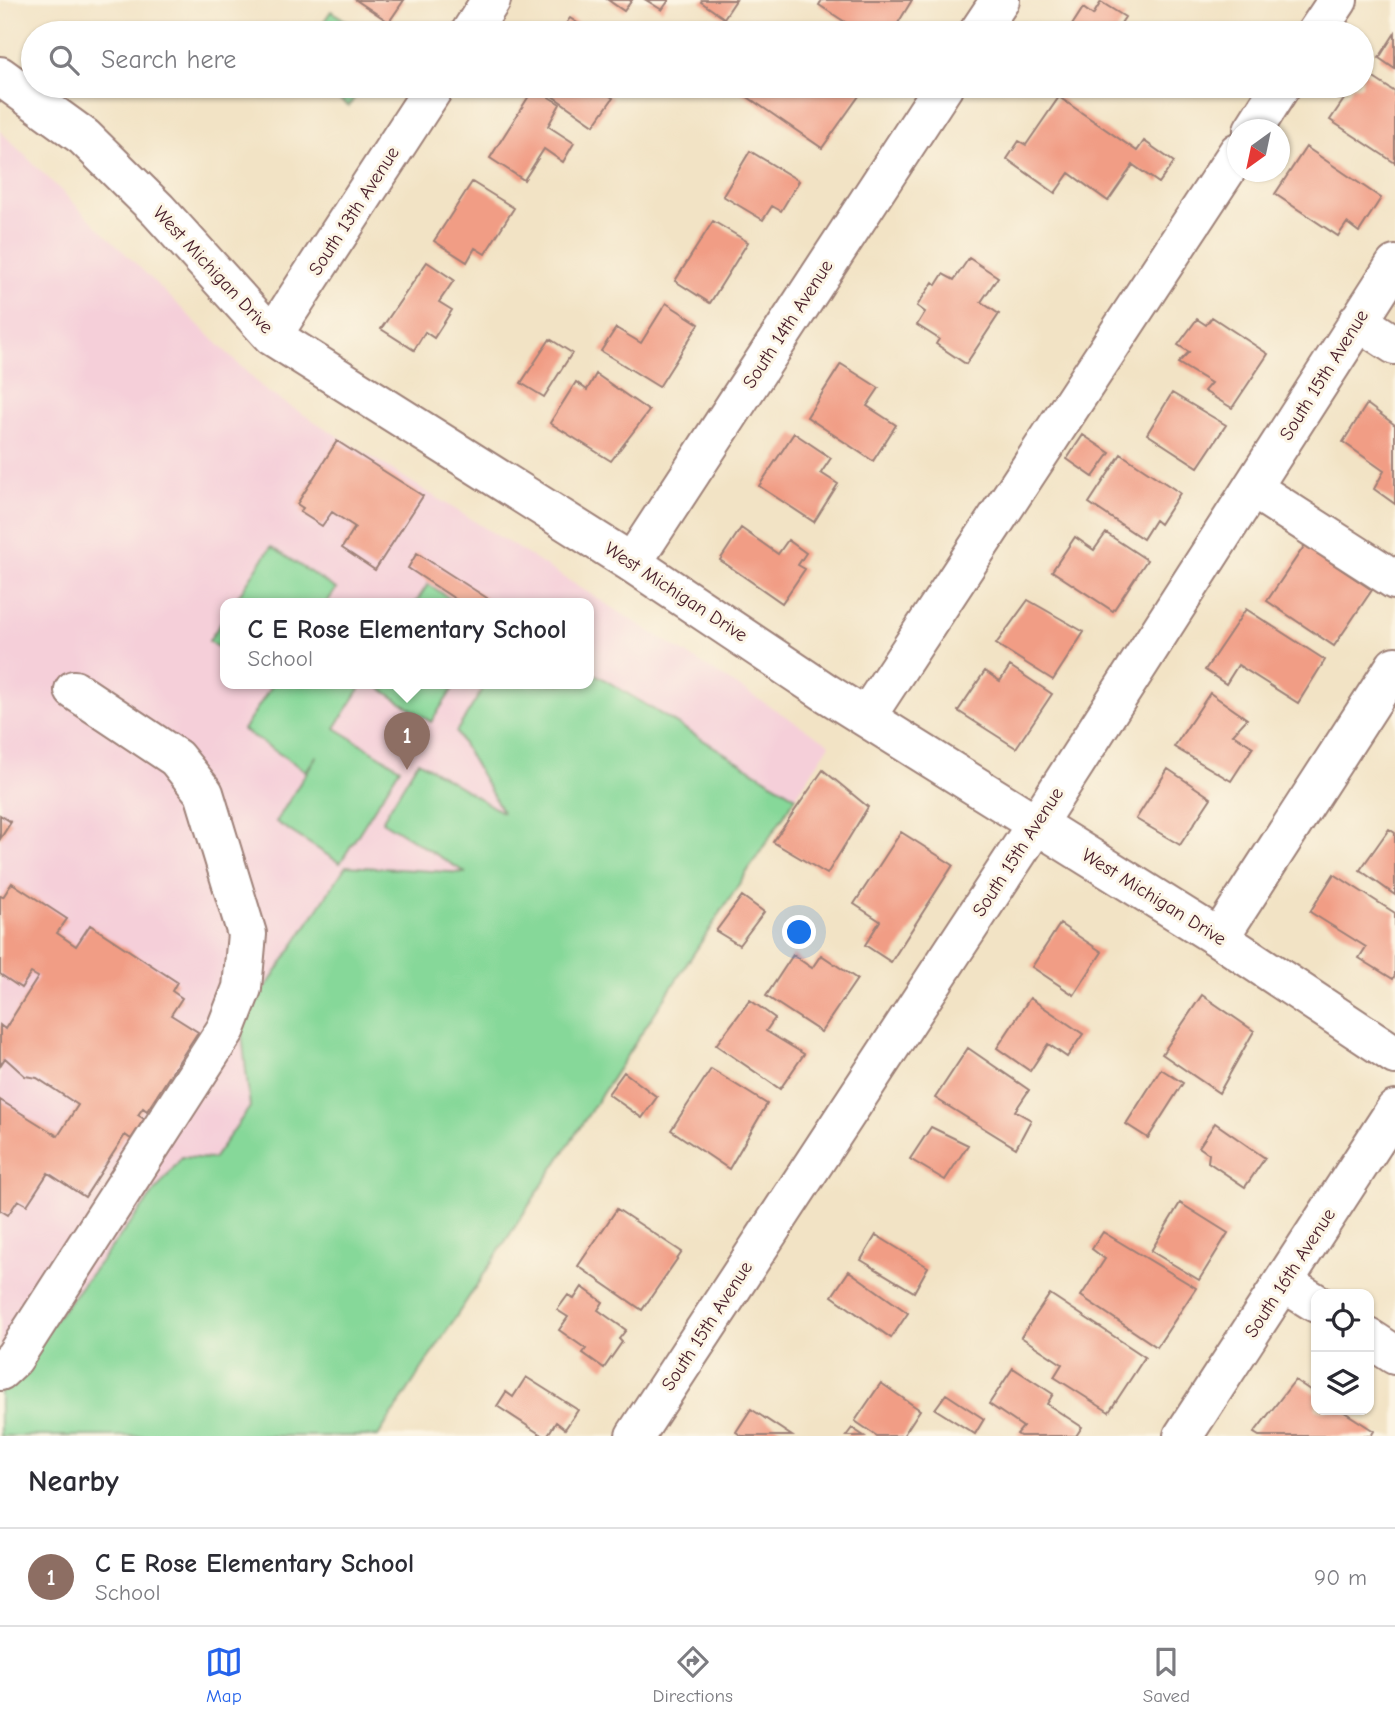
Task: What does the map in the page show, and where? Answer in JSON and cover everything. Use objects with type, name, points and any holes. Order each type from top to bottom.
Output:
[{"type":"street","points":[[478,21],[491,0]]},
{"type":"street","points":[[986,21],[1000,0]]},
{"type":"street","points":[[1324,21],[1338,0]]},
{"type":"street","name":"West Michigan Drive","points":[[0,76],[21,91]]},
{"type":"street","name":"West Michigan Drive","points":[[30,98],[84,137],[159,210],[272,336],[632,563],[866,717],[1219,939],[1395,1055]]},
{"type":"street","name":"South 13th Avenue","points":[[272,336],[427,98]]},
{"type":"street","name":"South 14th Avenue","points":[[632,563],[936,98]]},
{"type":"street","points":[[1260,119],[1273,98]]},
{"type":"street","points":[[866,717],[1227,167]]},
{"type":"street","name":"South 15th Avenue","points":[[635,1436],[1037,823],[1395,265]]},
{"type":"street","points":[[1358,321],[1395,345]]},
{"type":"street","points":[[1252,488],[1395,580]]},
{"type":"street","points":[[1219,939],[1395,666]]},
{"type":"street","points":[[0,1371],[14,1358],[226,1029],[242,988],[247,934],[204,793],[176,758],[74,690]]},
{"type":"street","name":"South 16th Avenue","points":[[1183,1436],[1395,1110]]},
{"type":"street","points":[[1284,1283],[1311,1300]]},
{"type":"street","points":[[1374,1341],[1395,1355]]},
{"type":"shaded area","points":[[0,131],[266,391],[830,744],[378,1436],[0,1436]]},
{"type":"green space","points":[[331,11],[346,21],[324,21]]},
{"type":"green space","points":[[337,98],[354,98],[349,106]]},
{"type":"green space","points":[[271,547],[336,589],[330,598],[237,598]]},
{"type":"green space","points":[[428,584],[449,598],[419,598]]},
{"type":"green space","points":[[220,624],[220,649],[209,641]]},
{"type":"green space","points":[[594,673],[796,797],[378,1436],[0,1436],[0,1390],[182,1157],[213,1159],[250,1107],[241,1025],[346,866],[466,873],[382,821],[418,761],[503,813],[456,732],[483,689],[594,689]]},
{"type":"green space","points":[[270,689],[360,689],[335,728],[400,768],[340,863],[276,822],[317,755],[306,771],[243,730]]},
{"type":"green space","points":[[382,689],[453,689],[431,722]]},
{"type":"building","points":[[356,0],[404,0],[388,21]]},
{"type":"building","points":[[608,0],[632,0],[624,11]]},
{"type":"building","points":[[646,0],[669,0],[662,10]]},
{"type":"building","points":[[736,0],[724,18],[701,2]]},
{"type":"building","points":[[822,0],[912,0],[899,21],[844,21],[819,5]]},
{"type":"building","points":[[1101,2],[1125,17],[1122,21],[1075,21],[1083,8],[1093,15]]},
{"type":"building","points":[[1395,33],[1395,69],[1379,58]]},
{"type":"building","points":[[1374,78],[1395,92],[1395,163],[1330,120],[1345,98],[1374,98]]},
{"type":"building","points":[[528,98],[550,98],[560,104],[548,126],[574,143],[563,162],[544,149],[524,180],[490,158]]},
{"type":"building","points":[[555,98],[613,98],[594,125]]},
{"type":"building","points":[[749,98],[857,98],[822,148]]},
{"type":"building","points":[[1060,98],[1137,151],[1144,141],[1174,162],[1159,183],[1133,165],[1108,201],[1069,173],[1055,193],[1007,159],[1019,141],[1026,145]]},
{"type":"building","points":[[1306,147],[1381,198],[1359,232],[1347,223],[1338,236],[1275,194],[1283,182],[1290,182],[1290,171]]},
{"type":"building","points":[[750,151],[799,181],[781,211],[772,206],[763,220],[723,196]]},
{"type":"building","points":[[472,182],[514,208],[485,254],[475,248],[467,262],[434,241]]},
{"type":"building","points":[[713,221],[748,242],[710,303],[675,281]]},
{"type":"building","points":[[969,258],[998,277],[981,302],[999,314],[966,364],[936,344],[939,339],[917,325],[925,312],[917,306],[933,282],[936,285],[943,274],[954,280]]},
{"type":"building","points":[[427,262],[454,280],[439,302],[452,310],[434,338],[425,332],[414,350],[381,329]]},
{"type":"building","points":[[666,303],[699,324],[659,387],[601,351],[616,328],[641,343]]},
{"type":"building","points":[[1212,317],[1268,354],[1232,408],[1204,391],[1211,383],[1178,363],[1189,352],[1178,345],[1197,319],[1206,325]]},
{"type":"building","points":[[550,339],[572,353],[544,397],[521,383]]},
{"type":"building","points":[[841,364],[879,388],[867,406],[896,425],[873,461],[807,417]]},
{"type":"building","points":[[596,374],[649,411],[611,461],[550,423],[576,382],[587,390]]},
{"type":"building","points":[[1172,393],[1226,425],[1198,467],[1147,434]]},
{"type":"building","points":[[1367,404],[1395,425],[1395,504],[1374,489],[1384,471],[1343,442]]},
{"type":"building","points":[[794,433],[831,458],[821,473],[838,484],[814,522],[759,486]]},
{"type":"building","points":[[1083,435],[1110,453],[1093,477],[1067,459]]},
{"type":"building","points":[[337,441],[423,496],[375,570],[342,548],[355,527],[332,512],[322,526],[300,512],[303,508],[297,504]]},
{"type":"building","points":[[1121,454],[1180,493],[1160,524],[1155,520],[1143,539],[1089,503]]},
{"type":"building","points":[[741,528],[778,554],[788,540],[806,553],[798,565],[805,569],[782,603],[720,560]]},
{"type":"building","points":[[1106,533],[1147,560],[1113,611],[1052,571],[1075,537],[1094,550]]},
{"type":"building","points":[[1305,545],[1372,590],[1334,646],[1267,601]]},
{"type":"building","points":[[417,553],[487,598],[454,598],[408,568]]},
{"type":"building","points":[[1028,600],[1084,632],[1053,680],[996,644]]},
{"type":"building","points":[[1246,609],[1325,660],[1298,703],[1238,665],[1226,684],[1205,670]]},
{"type":"building","points":[[1010,666],[1052,694],[1016,748],[958,711],[985,671],[1000,681]]},
{"type":"building","points":[[1210,693],[1247,719],[1233,734],[1253,747],[1231,781],[1174,747]]},
{"type":"building","points":[[1168,769],[1211,798],[1180,845],[1136,819]]},
{"type":"building","points":[[823,770],[868,807],[827,874],[773,842]]},
{"type":"building","points":[[0,815],[11,822],[0,839]]},
{"type":"building","points":[[1389,829],[1395,833],[1395,895],[1360,870]]},
{"type":"building","points":[[901,832],[953,865],[891,962],[865,945],[880,921],[854,904]]},
{"type":"building","points":[[1334,874],[1395,913],[1393,979],[1359,958],[1366,947],[1310,912]]},
{"type":"building","points":[[12,883],[67,919],[57,933],[76,946],[90,925],[177,982],[172,991],[182,998],[171,1015],[198,1032],[147,1111],[143,1108],[138,1115],[144,1119],[131,1139],[125,1135],[85,1197],[48,1173],[27,1205],[18,1200],[8,1215],[0,1210],[0,1100],[58,1136],[78,1105],[37,1078],[25,1076],[5,1058],[0,1066],[0,1025],[5,1029],[38,977],[31,973],[21,988],[0,974],[0,896],[3,897]]},
{"type":"building","points":[[742,896],[764,912],[739,945],[716,931]]},
{"type":"building","points":[[1060,924],[1102,952],[1074,995],[1032,967]]},
{"type":"building","points":[[793,955],[812,968],[821,955],[857,979],[821,1032],[766,996]]},
{"type":"building","points":[[1202,995],[1254,1031],[1219,1093],[1162,1054]]},
{"type":"building","points":[[1030,998],[1083,1034],[1067,1057],[1048,1044],[1030,1071],[997,1048]]},
{"type":"building","points":[[750,1000],[775,1018],[766,1031],[804,1054],[780,1089],[716,1045]]},
{"type":"building","points":[[968,1048],[1029,1090],[1015,1111],[1031,1120],[1016,1148],[935,1098]]},
{"type":"building","points":[[711,1069],[767,1104],[729,1169],[671,1130]]},
{"type":"building","points":[[1161,1069],[1183,1083],[1148,1138],[1126,1124]]},
{"type":"building","points":[[624,1072],[657,1097],[642,1118],[608,1094]]},
{"type":"building","points":[[1215,1123],[1265,1158],[1245,1187],[1208,1162],[1209,1154],[1199,1147]]},
{"type":"building","points":[[931,1127],[968,1145],[945,1180],[910,1159]]},
{"type":"building","points":[[1180,1203],[1228,1233],[1199,1280],[1151,1251]]},
{"type":"building","points":[[617,1209],[682,1252],[642,1310],[578,1266]]},
{"type":"building","points":[[1103,1232],[1196,1288],[1157,1347],[1081,1296],[1105,1259],[1092,1249]]},
{"type":"building","points":[[876,1235],[928,1267],[914,1292],[861,1260]]},
{"type":"building","points":[[849,1271],[908,1313],[891,1338],[832,1296]]},
{"type":"building","points":[[582,1287],[603,1302],[598,1310],[626,1330],[619,1339],[622,1342],[604,1368],[583,1353],[586,1349],[559,1330],[568,1317],[557,1310],[568,1295],[574,1299]]},
{"type":"building","points":[[1050,1294],[1145,1357],[1109,1412],[1054,1377],[1062,1364],[1021,1337]]},
{"type":"building","points":[[1013,1368],[1053,1394],[1047,1404],[1082,1427],[1076,1436],[1020,1436],[1017,1434],[1023,1427],[989,1404]]},
{"type":"building","points":[[526,1377],[578,1410],[565,1429],[556,1422],[547,1436],[543,1436],[497,1406],[506,1392],[513,1397]]},
{"type":"building","points":[[1295,1380],[1311,1391],[1311,1415],[1349,1415],[1374,1431],[1371,1436],[1259,1436],[1254,1433]]},
{"type":"building","points":[[881,1383],[920,1410],[903,1436],[877,1436],[855,1421]]},
{"type":"building","points":[[946,1394],[984,1419],[975,1434],[935,1409]]},
{"type":"building","points":[[751,1409],[792,1436],[742,1436],[736,1432]]},
{"type":"building","points":[[852,1428],[864,1436],[846,1436]]},
{"type":"place","name":"C E Rose Elementary School","points":[[407,770]]}]
